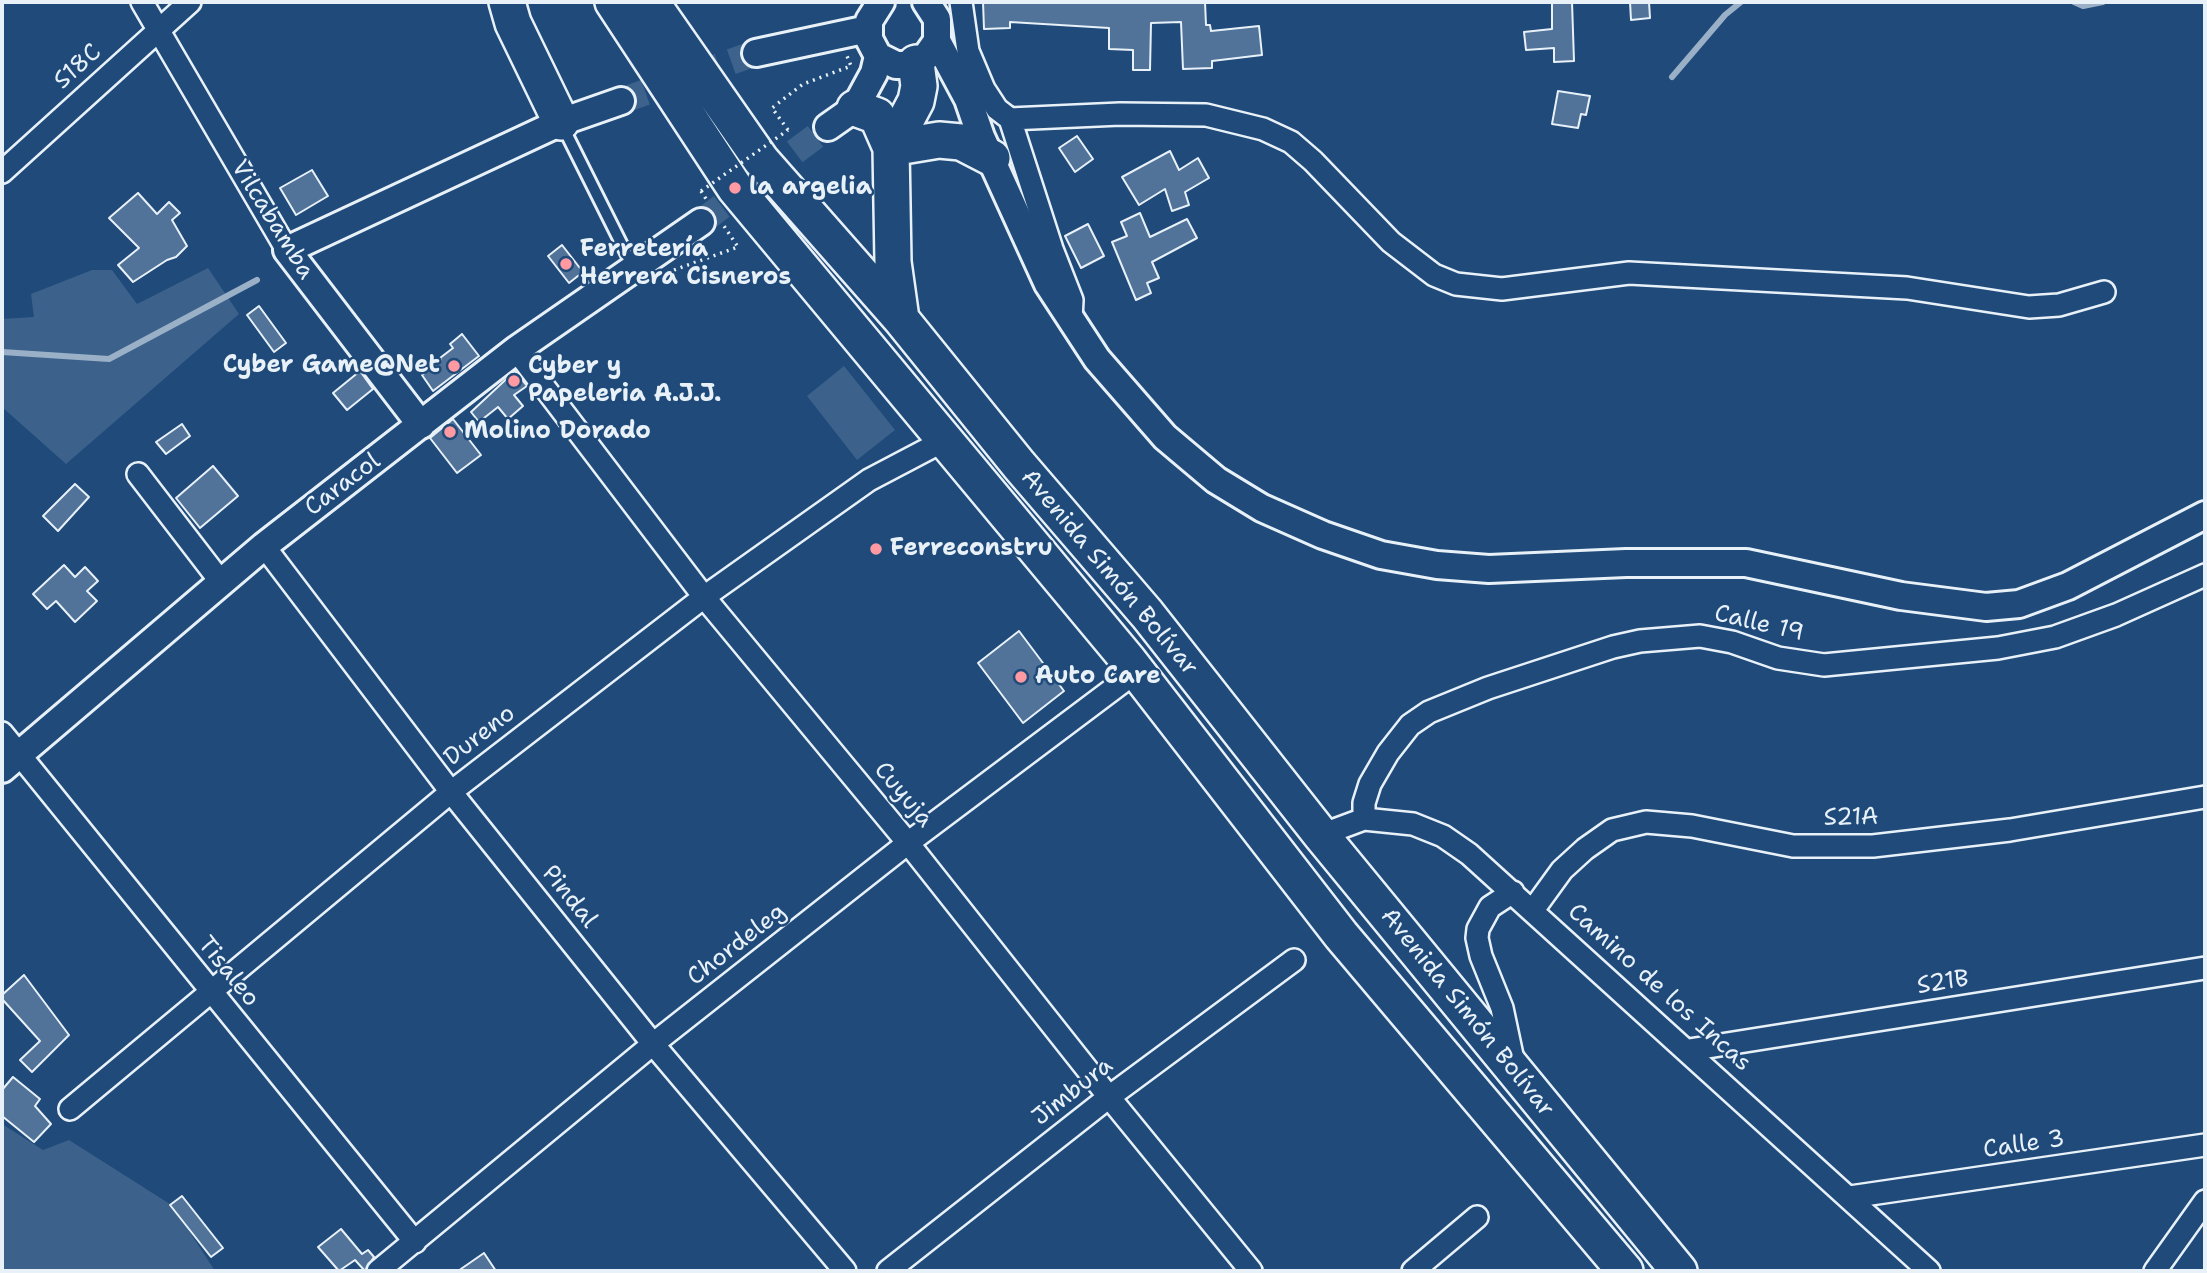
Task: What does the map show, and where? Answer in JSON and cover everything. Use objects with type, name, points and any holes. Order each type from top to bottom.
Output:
[{"type":"highway","points":[[507,2],[513,23],[561,122]]},
{"type":"highway","name":"Avenida Simón Bolívar","points":[[613,2],[735,188],[947,439],[1137,671],[1341,935],[1625,1271]]},
{"type":"highway","name":"Avenida Simón Bolívar","points":[[651,2],[761,160],[901,319],[1019,465],[1147,614],[1321,835],[1679,1271]]},
{"type":"highway","points":[[891,148],[916,101],[924,55]]},
{"type":"highway","points":[[841,118],[877,116],[891,148],[893,262],[901,319]]},
{"type":"highway","points":[[891,148],[915,143],[950,141],[987,148]]},
{"type":"street","name":"Vilcabamba","points":[[142,2],[287,250],[421,425]]},
{"type":"street","name":"S18C","points":[[2,172],[190,2]]},
{"type":"street","points":[[881,2],[872,13],[868,29],[873,48],[878,55],[896,65],[924,55]]},
{"type":"street","points":[[924,55],[937,19],[926,2]]},
{"type":"street","points":[[961,2],[968,51],[984,89],[997,109],[1010,118],[1120,114],[1206,115],[1263,129],[1291,142],[1313,161],[1391,242],[1434,275],[1480,289],[1629,273],[1906,288],[2029,307],[2059,305],[2104,292]]},
{"type":"street","points":[[756,53],[868,29]]},
{"type":"street","points":[[841,118],[874,73],[878,55]]},
{"type":"street","points":[[924,55],[968,99],[1048,285],[1097,359],[1165,437],[1236,494],[1324,535],[1381,555],[1437,565],[1489,569],[1626,563],[1746,563],[1901,596],[1986,607],[2019,604],[2068,586],[2205,515]]},
{"type":"street","points":[[287,250],[561,122],[621,101]]},
{"type":"street","points":[[1010,118],[1052,249],[1072,300],[1071,319]]},
{"type":"street","name":"Caracol","points":[[10,761],[264,546],[516,350],[701,222]]},
{"type":"street","name":"Cuyuja","points":[[516,350],[704,597],[908,843],[1108,1097],[1251,1271]]},
{"type":"street","name":"Dureno","points":[[70,1109],[451,792],[704,597],[869,480],[947,439]]},
{"type":"street","points":[[138,474],[221,582]]},
{"type":"street","name":"Pindal","points":[[264,546],[451,792],[653,1044],[845,1271]]},
{"type":"street","name":"Calle 19","points":[[1364,819],[1364,803],[1370,784],[1388,752],[1410,725],[1429,712],[1478,692],[1613,647],[1640,641],[1700,636],[1732,642],[1777,657],[1825,665],[1998,648],[2055,637],[2116,615],[2205,575]]},
{"type":"street","name":"Chordeleg","points":[[378,1271],[653,1044],[908,843],[1137,671]]},
{"type":"street","name":"Tisaleo","points":[[2,733],[10,761],[210,992],[415,1242]]},
{"type":"street","name":"S21A","points":[[1533,910],[1562,870],[1585,849],[1612,830],[1646,822],[1692,826],[1793,846],[1872,846],[2010,830],[2205,797]]},
{"type":"street","name":"Camino de los Incas","points":[[1321,835],[1364,819],[1413,824],[1443,836],[1513,892],[1929,1271]]},
{"type":"street","points":[[1513,892],[1490,907],[1478,929],[1477,938],[1481,956],[1502,1008],[1514,1069]]},
{"type":"street","name":"Jimbura","points":[[888,1271],[1108,1097],[1294,960]]},
{"type":"street","name":"S21B","points":[[1689,1050],[2205,968]]},
{"type":"street","name":"Calle 3","points":[[1850,1197],[2205,1145]]},
{"type":"street","points":[[2155,1271],[2205,1201]]},
{"type":"street","points":[[1413,1271],[1477,1217]]},
{"type":"lane","points":[[561,122],[637,267]]},
{"type":"path","points":[[701,191],[788,130],[772,108],[803,84],[851,66]]},
{"type":"path","points":[[637,267],[653,277],[738,247]]},
{"type":"shaded area","points":[[208,268],[239,314],[66,464],[2,407],[2,319],[34,317],[31,294],[92,270],[112,270],[137,304]]},
{"type":"shaded area","points":[[844,366],[895,430],[857,460],[807,396]]},
{"type":"shaded area","points":[[2,1124],[43,1150],[69,1140],[173,1206],[215,1271],[2,1271]]},
{"type":"building","points":[[983,2],[1205,2],[1206,25],[1210,25],[1211,31],[1259,26],[1262,55],[1212,61],[1212,68],[1183,69],[1181,22],[1151,23],[1150,70],[1133,70],[1133,50],[1109,49],[1109,28],[1010,22],[1010,28],[984,29]]},
{"type":"building","points":[[1552,2],[1572,2],[1574,61],[1554,62],[1554,48],[1526,50],[1524,32],[1552,29]]},
{"type":"building","points":[[1630,2],[1649,2],[1650,18],[1631,20]]},
{"type":"building","points":[[1558,91],[1590,96],[1586,115],[1581,114],[1578,128],[1552,124]]},
{"type":"building","points":[[1077,136],[1093,159],[1075,172],[1059,148]]},
{"type":"building","points":[[1170,151],[1179,170],[1198,158],[1209,178],[1185,192],[1189,205],[1172,211],[1165,189],[1139,205],[1122,177]]},
{"type":"building","points":[[312,170],[328,196],[296,215],[280,188]]},
{"type":"building","points":[[138,193],[157,214],[169,202],[180,213],[172,220],[187,246],[176,257],[133,282],[118,265],[139,248],[109,218]]},
{"type":"building","points":[[1140,213],[1150,237],[1187,219],[1197,238],[1152,262],[1159,278],[1147,283],[1151,293],[1136,300],[1112,242],[1127,236],[1121,222]]},
{"type":"building","points":[[1088,224],[1104,256],[1081,268],[1065,236]]},
{"type":"building","name":"Ferretería Herrera Cisneros","points":[[562,245],[583,272],[569,283],[548,256]]},
{"type":"building","points":[[259,306],[286,343],[274,352],[247,315]]},
{"type":"building","points":[[462,334],[479,356],[433,391],[422,375],[453,348],[450,344]]},
{"type":"building","points":[[360,371],[373,389],[347,410],[333,393]]},
{"type":"building","points":[[515,371],[527,386],[514,395],[523,406],[508,419],[498,407],[479,422],[471,412]]},
{"type":"building","points":[[453,419],[481,455],[457,473],[430,438]]},
{"type":"building","points":[[182,424],[190,436],[166,454],[156,442]]},
{"type":"building","points":[[213,466],[238,496],[200,528],[176,498]]},
{"type":"building","points":[[75,484],[89,497],[58,531],[43,516]]},
{"type":"building","points":[[64,565],[75,577],[85,567],[98,581],[87,591],[97,601],[75,622],[56,601],[47,609],[33,594]]},
{"type":"building","name":"Auto Care","points":[[1019,631],[1064,691],[1023,723],[978,663]]},
{"type":"building","points":[[24,975],[69,1035],[32,1072],[20,1060],[40,1041],[2,999],[2,995]]},
{"type":"building","points":[[13,1077],[40,1099],[35,1106],[51,1124],[34,1142],[2,1116],[2,1090]]},
{"type":"building","points":[[182,1196],[223,1248],[211,1257],[170,1205]]},
{"type":"building","points":[[341,1229],[362,1254],[368,1250],[374,1257],[365,1271],[355,1260],[339,1271],[318,1247]]},
{"type":"building","points":[[484,1253],[496,1271],[458,1271]]},
{"type":"waterway","points":[[1672,77],[1725,15],[1741,2]]},
{"type":"waterway","points":[[2074,2],[2083,6],[2103,2]]},
{"type":"waterway","points":[[2,352],[109,359],[257,280]]},
{"type":"tunnel","points":[[621,101],[756,53]]},
{"type":"tunnel","points":[[701,222],[828,127]]},
{"type":"place","name":"la argelia","points":[[735,188]]},
{"type":"place","name":"Ferretería Herrera Cisneros","points":[[566,264]]},
{"type":"place","name":"Cyber Game@Net","points":[[454,366]]},
{"type":"place","name":"Cyber y Papeleria A.J.J.","points":[[514,381]]},
{"type":"place","name":"Molino Dorado","points":[[450,432]]},
{"type":"place","name":"Ferreconstru","points":[[876,549]]},
{"type":"place","name":"Auto Care","points":[[1021,677]]}]
